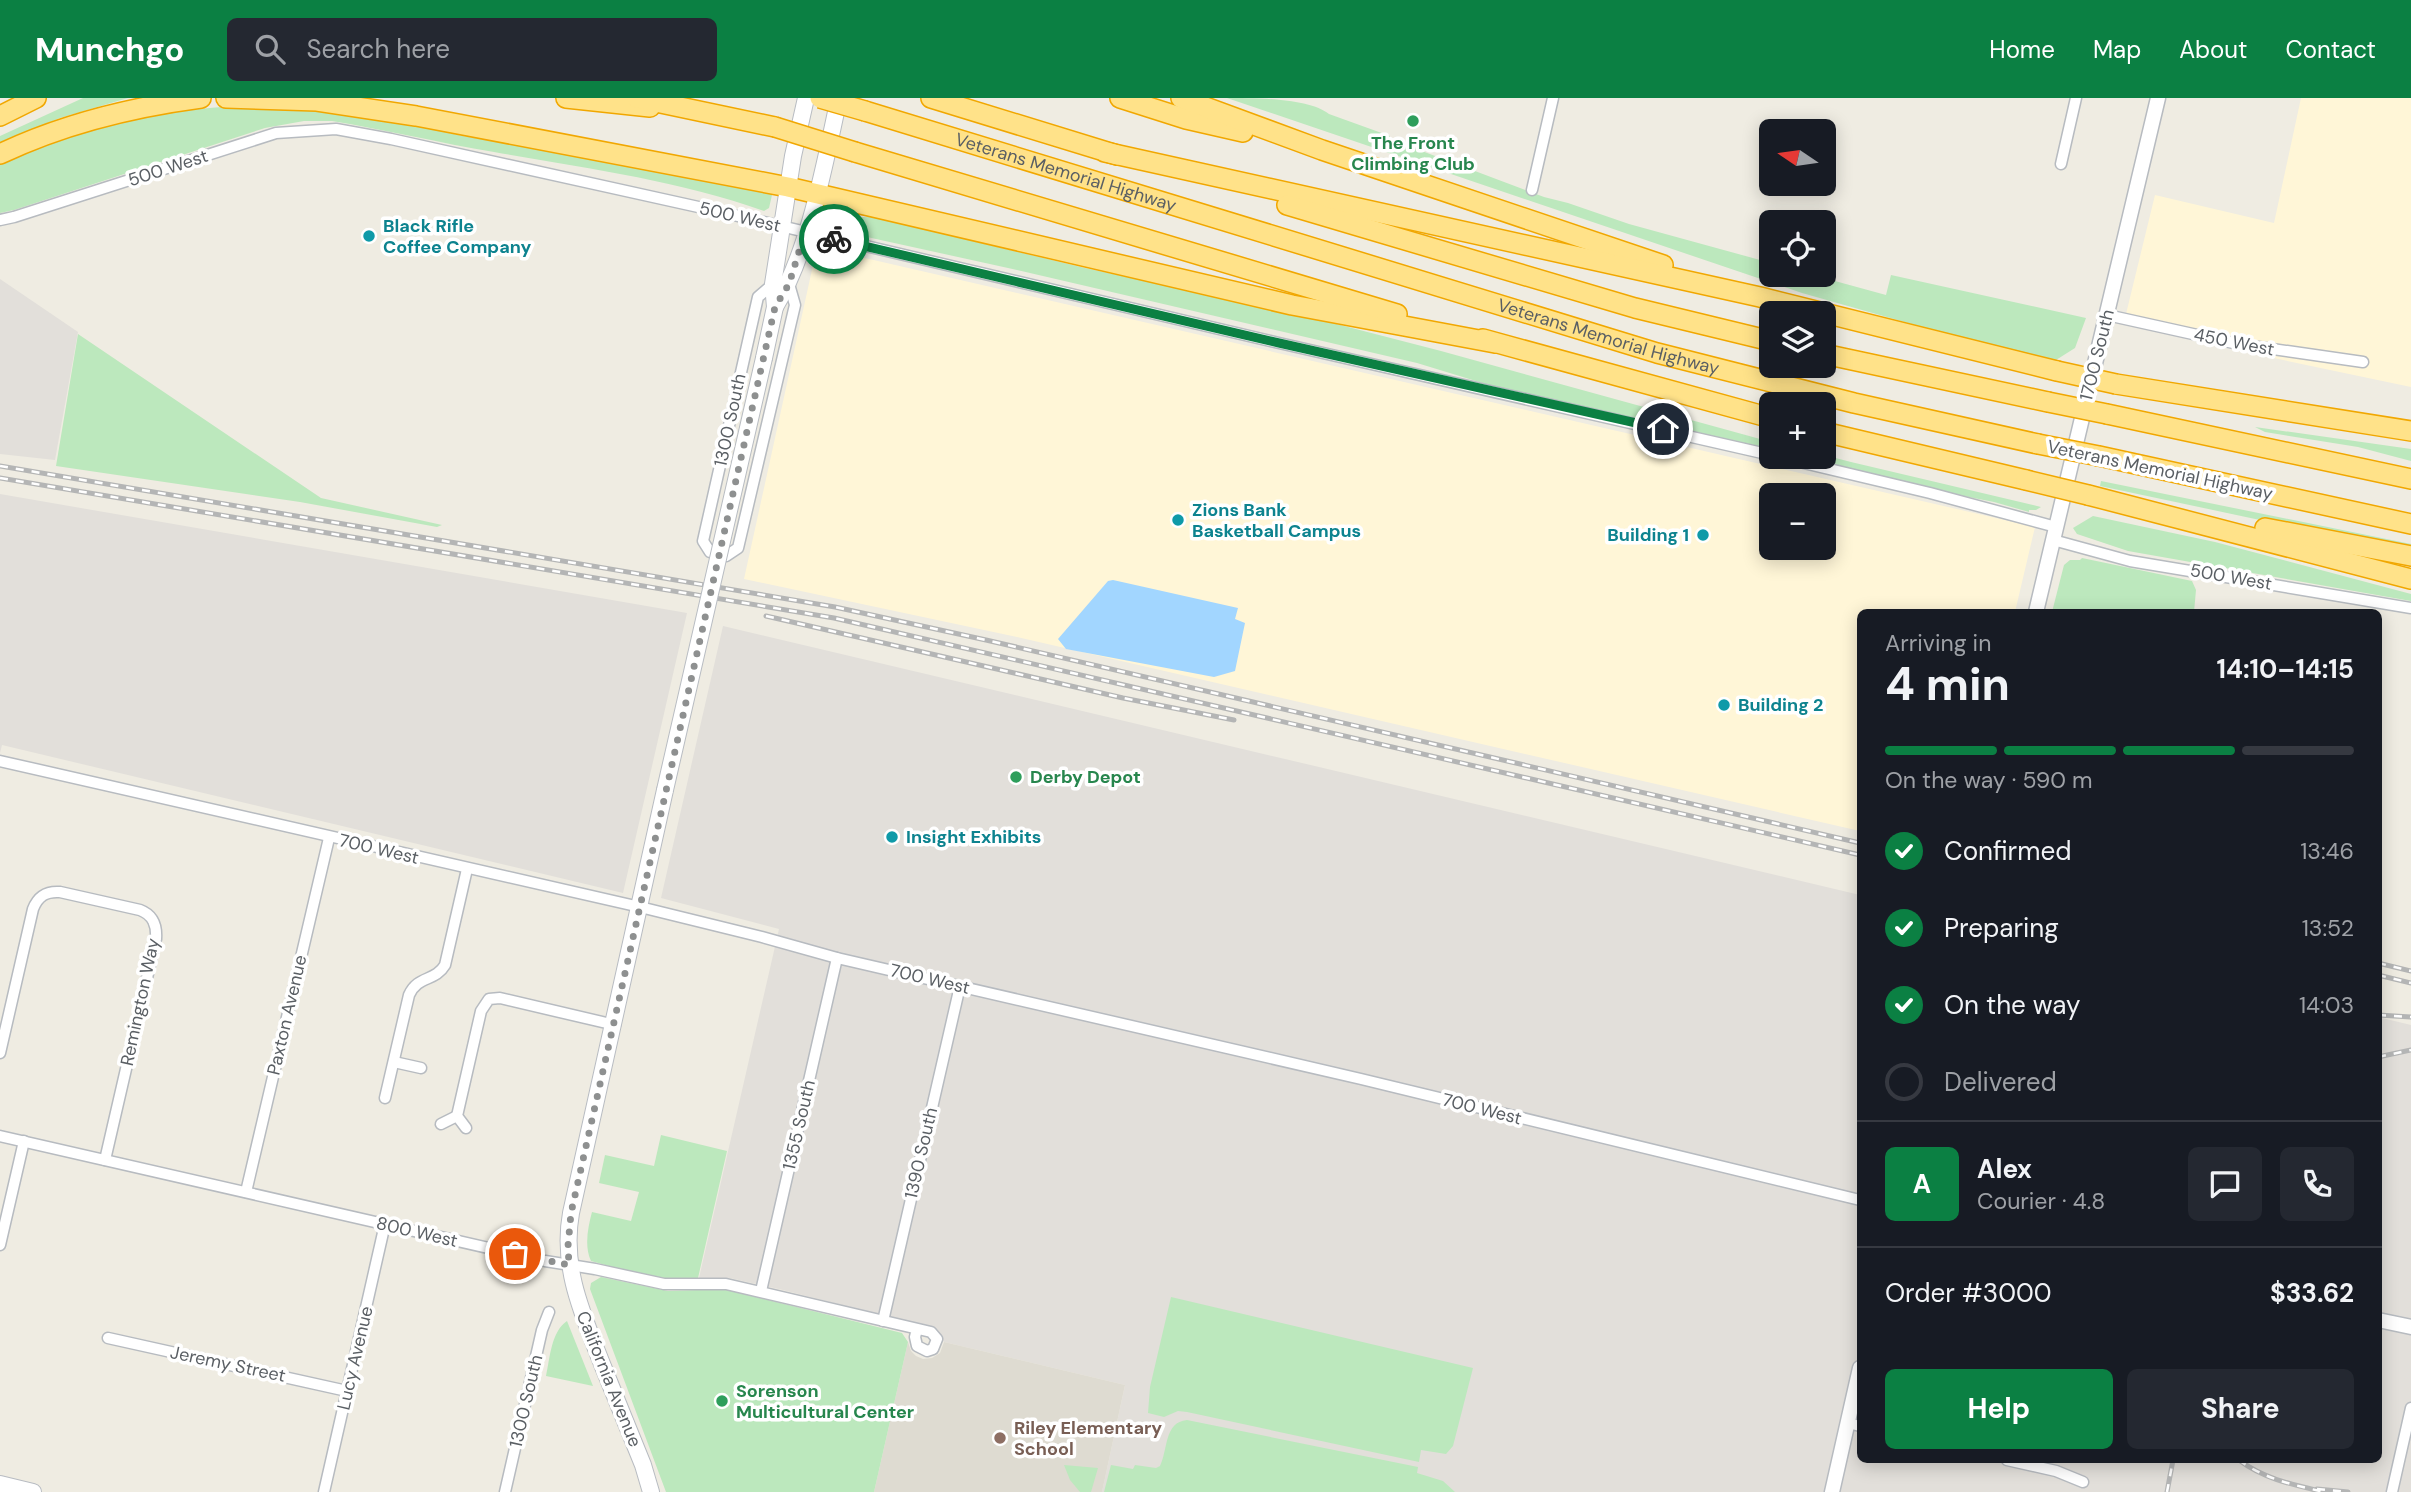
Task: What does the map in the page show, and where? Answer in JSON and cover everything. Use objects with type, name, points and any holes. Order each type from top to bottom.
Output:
[{"type":"highway","points":[[0,116],[36,98]]},
{"type":"highway","points":[[0,154],[60,130],[137,108],[201,98]]},
{"type":"highway","points":[[226,98],[317,101],[416,116],[788,187],[1292,305],[1495,343]]},
{"type":"highway","points":[[566,98],[659,109],[693,109]]},
{"type":"highway","points":[[637,98],[775,127],[1495,343],[1759,415]]},
{"type":"highway","name":"Veterans Memorial Highway","points":[[820,98],[1657,353],[1854,403],[2411,524]]},
{"type":"highway","name":"Veterans Memorial Highway","points":[[931,98],[1635,308],[1759,338]]},
{"type":"highway","points":[[1120,98],[1186,119],[1322,150]]},
{"type":"highway","points":[[1181,98],[1322,150],[1760,298]]},
{"type":"highway","points":[[1105,152],[1760,298],[2116,384],[2411,431]]},
{"type":"highway","points":[[1836,357],[2410,479]]},
{"type":"highway","points":[[1836,435],[2088,495],[2411,579]]},
{"type":"highway","points":[[2088,495],[2411,556]]},
{"type":"main road","name":"1300 South","points":[[781,284],[782,227],[806,98]]},
{"type":"main road","name":"1300 South","points":[[569,1265],[571,1213],[775,307],[781,284],[805,232],[839,98]]},
{"type":"main road","name":"California Avenue","points":[[569,1265],[583,1314],[643,1465],[651,1492]]},
{"type":"main road","points":[[0,1485],[33,1492]]},
{"type":"street","points":[[1532,190],[1553,98]]},
{"type":"street","points":[[2061,164],[2076,98]]},
{"type":"street","name":"1700 South","points":[[2037,609],[2158,98]]},
{"type":"street","name":"500 West","points":[[0,220],[276,133],[336,129],[805,232],[1759,452]]},
{"type":"street","name":"1300 South","points":[[781,284],[795,305],[738,548],[726,556],[710,552],[703,541],[758,297],[781,284]]},
{"type":"street","name":"450 West","points":[[2107,315],[2238,344],[2363,362]]},
{"type":"street","name":"500 West","points":[[1829,469],[1930,493],[2130,561],[2411,608]]},
{"type":"street","name":"700 West","points":[[0,761],[328,838],[640,907],[837,958],[1857,1199]]},
{"type":"street","name":"Paxton Avenue","points":[[246,1192],[328,838]]},
{"type":"street","points":[[385,1098],[411,990],[417,982],[438,974],[445,965],[467,869]]},
{"type":"street","name":"Remington Way","points":[[0,1053],[33,909],[40,896],[60,892],[140,910],[151,917],[156,939],[105,1160]]},
{"type":"street","name":"1355 South","points":[[761,1291],[837,958]]},
{"type":"street","name":"1390 South","points":[[883,1321],[960,986]]},
{"type":"street","points":[[466,1128],[457,1116],[481,1012],[488,999],[500,998],[615,1025]]},
{"type":"street","points":[[394,1062],[421,1068]]},
{"type":"street","points":[[441,1124],[457,1116]]},
{"type":"street","name":"800 West","points":[[0,1136],[569,1265],[664,1284],[686,1286],[716,1283],[761,1291],[917,1329]]},
{"type":"street","points":[[0,1245],[24,1141]]},
{"type":"street","name":"Lucy Avenue","points":[[324,1492],[385,1224]]},
{"type":"street","name":"1300 South","points":[[505,1492],[542,1330],[549,1312]]},
{"type":"street","points":[[2382,1321],[2411,1327]]},
{"type":"street","name":"Jeremy Street","points":[[108,1338],[347,1391]]},
{"type":"street","points":[[1832,1492],[1854,1424],[1857,1396]]},
{"type":"street","points":[[2392,1492],[2411,1408]]},
{"type":"street","points":[[2020,1463],[2056,1471],[2083,1482]]},
{"type":"shaded area","points":[[2301,98],[2411,98],[2411,387],[2245,352],[2245,342],[2126,314],[2155,195],[2274,223]]},
{"type":"shaded area","points":[[817,247],[1759,464],[1759,469],[1783,469],[2035,527],[2016,609],[1857,609],[1857,830],[1017,637],[744,579]]},
{"type":"shaded area","points":[[0,279],[78,332],[55,460],[0,454]]},
{"type":"shaded area","points":[[0,494],[687,613],[623,893],[2,745],[0,753]]},
{"type":"shaded area","points":[[723,626],[1857,894],[1857,1463],[2382,1463],[2382,1018],[2411,1025],[2411,1492],[1102,1492],[1125,1385],[944,1342],[937,1329],[783,1290],[730,1278],[699,1278],[779,929],[661,898]]},
{"type":"shaded area","name":"Riley Elementary School","points":[[908,1342],[911,1351],[923,1359],[940,1353],[944,1342],[1125,1385],[1102,1492],[874,1492]]},
{"type":"green space","points":[[83,98],[128,98],[60,118],[0,142],[0,136]]},
{"type":"green space","points":[[1227,98],[1281,100],[1309,105],[1390,136],[1390,139],[1544,197],[1629,224],[1759,260],[1759,278]]},
{"type":"green space","points":[[244,106],[298,106],[407,124],[769,192],[772,195],[769,208],[764,211],[698,191],[630,176],[332,121],[304,121],[265,128],[0,213],[0,163],[60,140],[120,123],[181,111]]},
{"type":"green space","points":[[832,207],[859,217],[873,217],[1085,268],[1290,312],[1759,439],[1759,450],[1502,389],[1417,363],[826,228]]},
{"type":"green space","points":[[1891,275],[2086,318],[2075,348],[2056,360],[1961,338],[1784,287],[1836,287],[1836,281],[1886,295]]},
{"type":"green space","points":[[78,334],[321,498],[442,525],[437,527],[300,502],[56,466]]},
{"type":"green space","points":[[2255,427],[2411,449],[2411,461],[2358,447],[2265,432]]},
{"type":"green space","points":[[1836,458],[2041,507],[2029,512],[1836,468]]},
{"type":"green space","points":[[2101,481],[2411,544],[2411,552],[2100,486]]},
{"type":"green space","points":[[2093,516],[2215,542],[2411,594],[2411,601],[2128,551],[2077,534],[2073,528]]},
{"type":"green space","points":[[2082,558],[2192,581],[2196,590],[2194,609],[2053,609],[2064,565],[2070,560]]},
{"type":"green space","points":[[661,1135],[727,1151],[698,1278],[673,1280],[644,1276],[591,1261],[589,1255],[587,1236],[592,1212],[631,1221],[639,1192],[599,1183],[605,1155],[654,1166]]},
{"type":"green space","points":[[601,1277],[668,1291],[724,1289],[902,1333],[908,1342],[874,1492],[666,1492],[590,1289],[591,1283]]},
{"type":"green space","points":[[1171,1297],[1473,1368],[1453,1446],[1446,1454],[1421,1450],[1419,1462],[1187,1412],[1178,1411],[1164,1417],[1148,1413],[1150,1387]]},
{"type":"green space","points":[[567,1321],[593,1386],[546,1376],[554,1338]]},
{"type":"green space","points":[[1187,1420],[1418,1467],[1417,1473],[1443,1481],[1455,1492],[1104,1492],[1111,1465],[1133,1469],[1135,1465],[1156,1468],[1160,1466],[1170,1431],[1180,1422]]},
{"type":"green space","points":[[1064,1465],[1098,1468],[1091,1492],[1080,1492],[1070,1480]]},
{"type":"water","points":[[1108,581],[1238,608],[1235,619],[1245,623],[1235,671],[1214,677],[1066,649],[1058,639]]},
{"type":"railway","points":[[0,466],[835,607],[1857,842]]},
{"type":"railway","points":[[0,478],[834,618],[1857,854]]},
{"type":"railway","points":[[766,616],[1123,698],[1234,720]]},
{"type":"railway","points":[[2382,964],[2411,971]]},
{"type":"railway","points":[[2382,976],[2411,983]]},
{"type":"railway","points":[[2382,1015],[2411,1017]]},
{"type":"railway","points":[[2382,1056],[2411,1050]]},
{"type":"railway","points":[[2167,1492],[2172,1463]]},
{"type":"railway","points":[[2243,1463],[2269,1477],[2324,1492]]},
{"type":"railway","points":[[2317,1489],[2348,1492]]},
{"type":"way so far","points":[[515,1254],[569,1265],[571,1213],[775,307],[789,284],[805,232],[834,239]]},
{"type":"place","name":"The Front Climbing Club","points":[[1413,121]]},
{"type":"place","name":"Black Rifle Coffee Company","points":[[369,236]]},
{"type":"place","name":"Zions Bank Basketball Campus","points":[[1178,520]]},
{"type":"place","name":"Building 1","points":[[1703,535]]},
{"type":"place","name":"Building 2","points":[[1724,705]]},
{"type":"place","name":"Derby Depot","points":[[1016,777]]},
{"type":"place","name":"Insight Exhibits","points":[[892,837]]},
{"type":"place","name":"Sorenson Multicultural Center","points":[[722,1401]]},
{"type":"place","name":"Riley Elementary School","points":[[1000,1438]]},
{"type":"route","points":[[834,239],[1663,429]]}]
